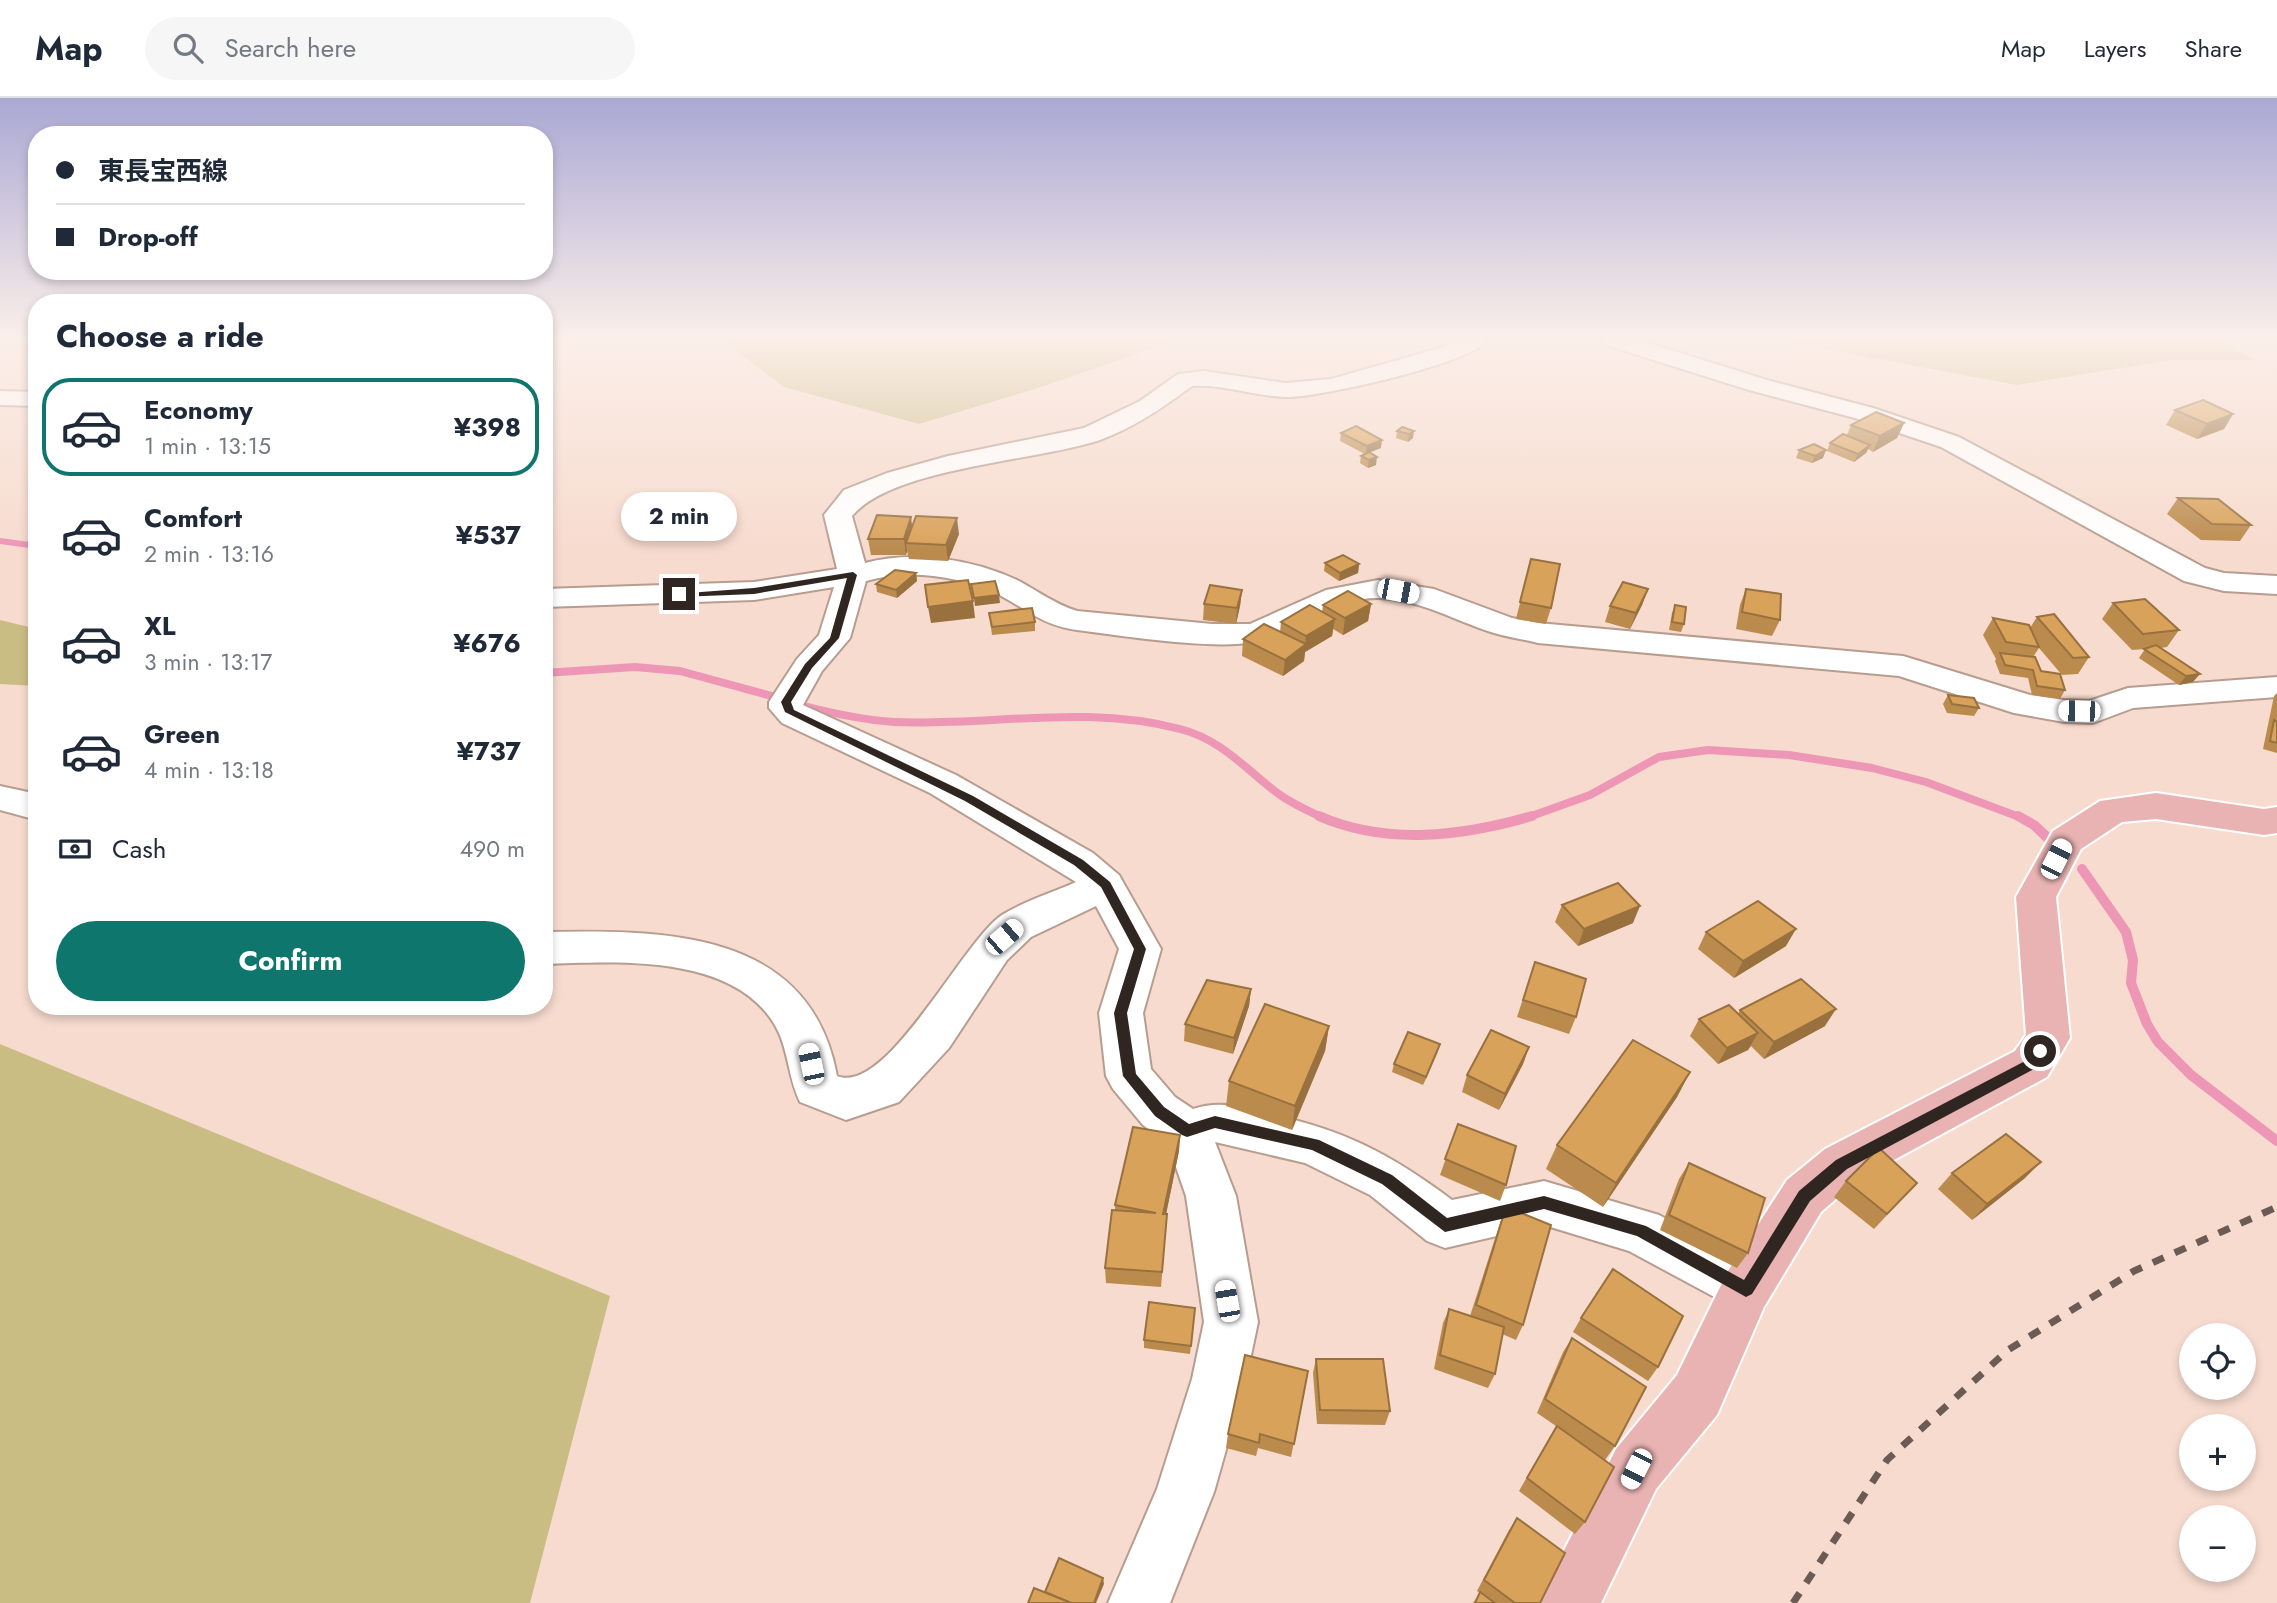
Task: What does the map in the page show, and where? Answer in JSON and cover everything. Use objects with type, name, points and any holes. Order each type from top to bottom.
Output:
[{"type":"main road","points":[[1568,1603],[1636,1469],[1697,1395],[1746,1289],[1804,1196],[1842,1164],[2031,1064],[2048,1038],[2036,897],[2066,840],[2113,810],[2156,806],[2264,822],[2277,820]]},
{"type":"street","points":[[1139,1603],[1185,1492],[1219,1379],[1231,1322],[1212,1196],[1187,1131],[1160,1111],[1129,1076],[1121,1013],[1140,949],[1105,885],[1079,863],[969,799],[790,712],[786,702],[809,666],[834,638],[853,575],[838,515],[854,496],[897,479],[948,464],[1092,434],[1140,410]]},
{"type":"street","points":[[1854,410],[1950,442],[2195,575],[2224,582],[2277,585]]},
{"type":"street","points":[[553,597],[754,591],[853,575],[894,564],[955,570],[1007,587],[1045,611],[1074,620],[1212,634],[1255,632],[1337,597],[1378,589],[1423,595],[1504,625],[1538,633],[1903,666],[2026,705],[2064,711],[2093,712],[2128,698],[2277,687]]},
{"type":"street","points":[[0,798],[28,805]]},
{"type":"street","points":[[553,948],[632,946],[696,953],[759,982],[789,1009],[806,1041],[816,1087],[846,1100],[883,1088],[933,1035],[992,948],[1017,926],[1105,885]]},
{"type":"street","points":[[1187,1131],[1215,1122],[1314,1144],[1387,1180],[1445,1226],[1544,1203],[1641,1231],[1746,1289]]},
{"type":"shaded area","points":[[869,410],[964,410],[919,424]]},
{"type":"shaded area","points":[[0,620],[28,627],[28,686],[0,684]]},
{"type":"shaded area","points":[[0,1044],[610,1296],[530,1603],[0,1603]]},
{"type":"building","points":[[2176,410],[2225,410],[2233,414],[2207,424]]},
{"type":"building","points":[[1876,412],[1904,423],[1880,436],[1851,425]]},
{"type":"building","points":[[1356,426],[1382,440],[1367,446],[1341,433]]},
{"type":"building","points":[[1402,427],[1414,431],[1409,434],[1397,431]]},
{"type":"building","points":[[1843,434],[1870,445],[1858,454],[1830,443]]},
{"type":"building","points":[[1814,444],[1826,450],[1815,456],[1799,450]]},
{"type":"building","points":[[1369,452],[1377,457],[1369,460],[1361,456]]},
{"type":"building","points":[[2178,498],[2218,499],[2251,525],[2212,524]]},
{"type":"building","points":[[877,515],[911,517],[904,539],[868,539]]},
{"type":"building","points":[[916,516],[957,518],[946,545],[906,543]]},
{"type":"building","points":[[1343,555],[1359,564],[1340,573],[1325,563]]},
{"type":"building","points":[[1531,559],[1560,564],[1551,608],[1520,602]]},
{"type":"building","points":[[895,570],[916,573],[896,590],[876,584]]},
{"type":"building","points":[[968,580],[973,601],[928,607],[925,585]]},
{"type":"building","points":[[995,581],[999,595],[974,598],[971,584]]},
{"type":"building","points":[[1623,582],[1648,589],[1636,613],[1610,606]]},
{"type":"building","points":[[1210,585],[1242,590],[1237,608],[1204,604]]},
{"type":"building","points":[[1746,589],[1781,594],[1780,620],[1742,612]]},
{"type":"building","points":[[1348,591],[1371,604],[1345,618],[1323,605]]},
{"type":"building","points":[[2145,599],[2179,630],[2143,634],[2113,603]]},
{"type":"building","points":[[1310,605],[1335,619],[1306,636],[1281,622]]},
{"type":"building","points":[[1675,605],[1686,607],[1684,624],[1672,622]]},
{"type":"building","points":[[1032,608],[1035,622],[992,627],[989,613]]},
{"type":"building","points":[[2054,614],[2089,657],[2073,658],[2037,617]]},
{"type":"building","points":[[1993,618],[2029,625],[2039,647],[2006,642]]},
{"type":"building","points":[[1264,624],[1306,644],[1285,660],[1243,639]]},
{"type":"building","points":[[2156,645],[2200,674],[2186,676],[2144,649]]},
{"type":"building","points":[[2000,653],[2035,657],[2041,671],[2060,674],[2065,690],[2037,686],[2033,670],[2005,665]]},
{"type":"building","points":[[1948,695],[1974,698],[1979,708],[1952,704]]},
{"type":"building","points":[[2274,720],[2277,722],[2277,743],[2270,741]]},
{"type":"building","points":[[1618,883],[1640,906],[1584,929],[1562,905]]},
{"type":"building","points":[[1758,901],[1796,929],[1743,961],[1706,932]]},
{"type":"building","points":[[1535,962],[1586,979],[1576,1017],[1523,1000]]},
{"type":"building","points":[[1801,979],[1836,1009],[1774,1042],[1740,1010]]},
{"type":"building","points":[[1207,980],[1251,989],[1234,1038],[1185,1024]]},
{"type":"building","points":[[1265,1004],[1329,1026],[1295,1106],[1229,1081]]},
{"type":"building","points":[[1729,1005],[1758,1033],[1727,1048],[1699,1019]]},
{"type":"building","points":[[1491,1030],[1529,1047],[1505,1094],[1467,1075]]},
{"type":"building","points":[[1408,1032],[1440,1044],[1426,1077],[1394,1064]]},
{"type":"building","points":[[1633,1040],[1690,1072],[1616,1183],[1557,1145]]},
{"type":"building","points":[[1458,1124],[1516,1146],[1506,1185],[1445,1159]]},
{"type":"building","points":[[1133,1127],[1180,1135],[1163,1214],[1167,1214],[1162,1272],[1105,1268],[1112,1210],[1156,1213],[1115,1205]]},
{"type":"building","points":[[2006,1134],[2041,1162],[1987,1204],[1952,1173]]},
{"type":"building","points":[[1879,1148],[1917,1183],[1887,1214],[1846,1181]]},
{"type":"building","points":[[1689,1163],[1765,1198],[1748,1253],[1669,1215]]},
{"type":"building","points":[[1506,1207],[1551,1225],[1523,1325],[1476,1305]]},
{"type":"building","points":[[1613,1269],[1683,1316],[1658,1367],[1581,1318]]},
{"type":"building","points":[[1149,1302],[1195,1308],[1191,1346],[1144,1340]]},
{"type":"building","points":[[1449,1309],[1504,1327],[1495,1374],[1440,1355]]},
{"type":"building","points":[[1572,1338],[1646,1387],[1615,1446],[1545,1399]]},
{"type":"building","points":[[1245,1355],[1308,1371],[1294,1444],[1260,1434],[1259,1443],[1228,1434]]},
{"type":"building","points":[[1316,1359],[1383,1359],[1390,1411],[1320,1410]]},
{"type":"building","points":[[1557,1426],[1614,1467],[1585,1522],[1527,1478]]},
{"type":"building","points":[[1517,1518],[1565,1553],[1540,1603],[1515,1603],[1484,1580]]},
{"type":"building","points":[[1059,1558],[1103,1578],[1094,1603],[1071,1603],[1045,1592]]},
{"type":"building","points":[[1034,1588],[1071,1603],[1028,1603]]},
{"type":"building","points":[[1480,1592],[1495,1603],[1475,1603]]},
{"type":"waterway","points":[[0,541],[28,545]]},
{"type":"waterway","points":[[553,672],[635,667],[680,671],[783,699]]},
{"type":"waterway","points":[[800,705],[847,716],[894,722],[1073,717],[1109,718],[1180,729],[1220,747],[1281,796],[1319,816]]},
{"type":"waterway","points":[[1530,816],[1590,795],[1659,757],[1708,750],[1789,755],[1872,768],[1926,782],[2021,818]]},
{"type":"waterway","points":[[1319,816],[1371,831],[1425,835],[1479,829],[1530,816]]},
{"type":"waterway","points":[[1319,816],[1323,818]]},
{"type":"waterway","points":[[1526,818],[1530,816]]},
{"type":"waterway","points":[[2021,818],[2034,825],[2051,841]]},
{"type":"waterway","points":[[2082,869],[2126,932],[2133,960],[2131,983],[2147,1024],[2158,1042],[2191,1075],[2277,1141]]},
{"type":"railway","points":[[1793,1603],[1887,1460],[2008,1350],[2134,1271],[2277,1207]]},
{"type":"route","points":[[679,594],[754,591],[853,575],[834,638],[804,673],[786,702],[786,708],[794,715],[886,760],[920,773],[969,799],[1079,863],[1105,885],[1140,949],[1121,1013],[1129,1076],[1160,1111],[1187,1131],[1215,1122],[1314,1144],[1387,1180],[1445,1226],[1544,1203],[1641,1231],[1746,1289],[1804,1196],[1842,1164],[2031,1064],[2040,1051]]}]
